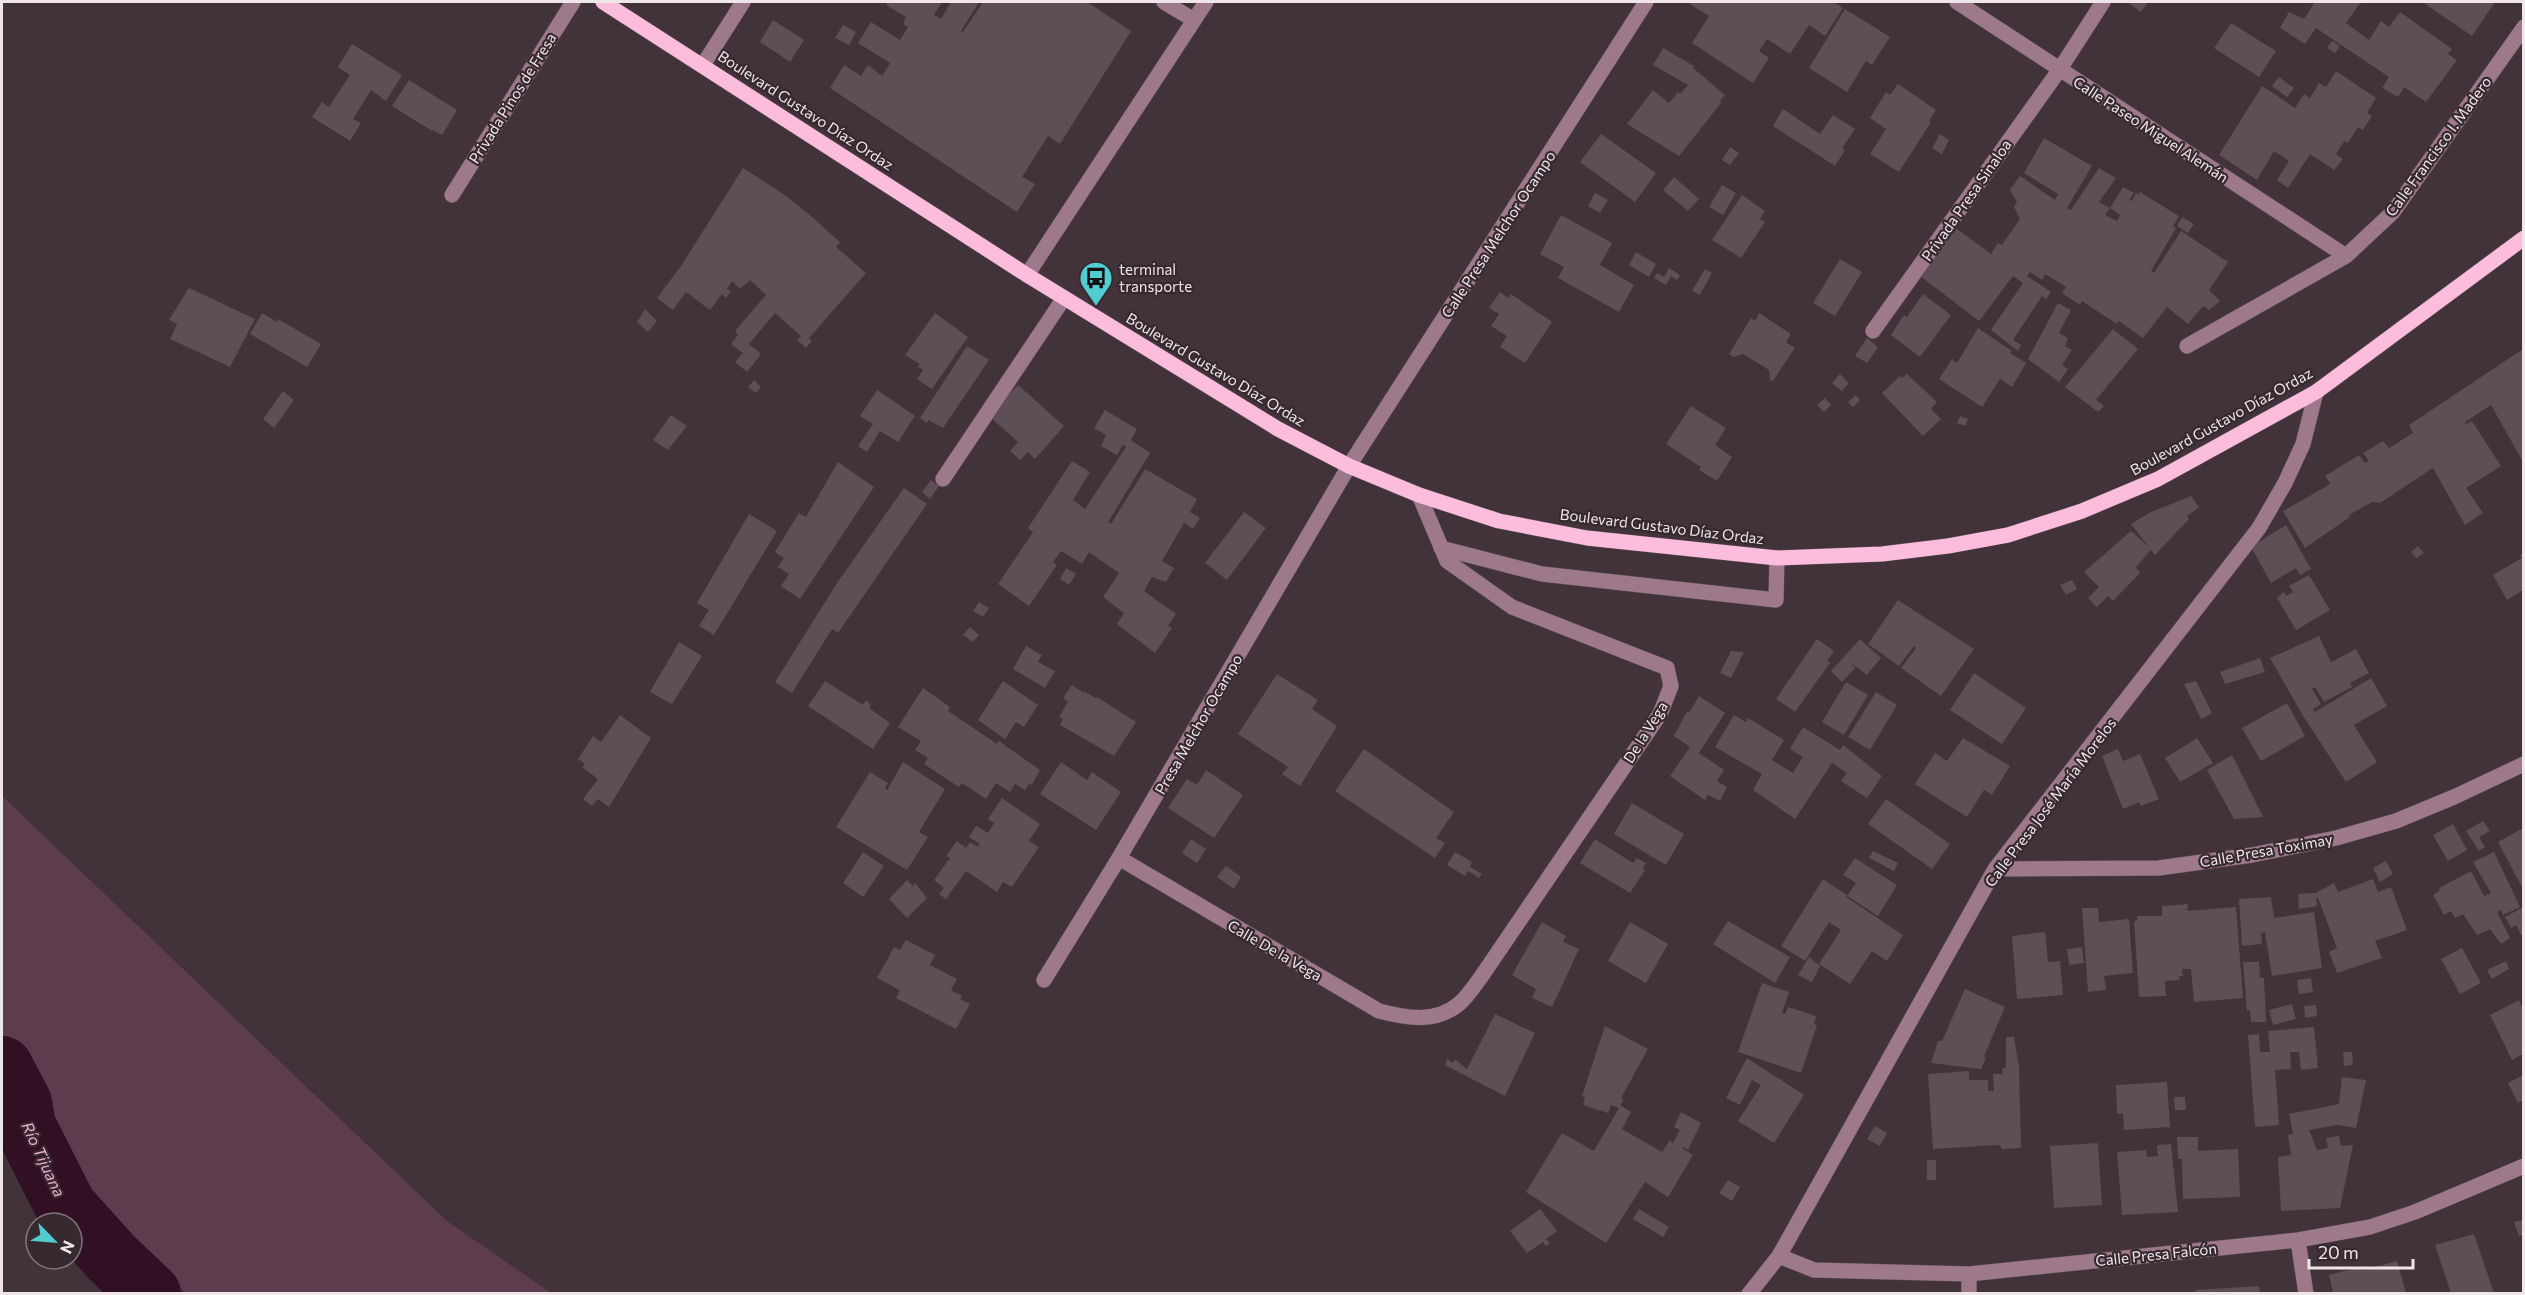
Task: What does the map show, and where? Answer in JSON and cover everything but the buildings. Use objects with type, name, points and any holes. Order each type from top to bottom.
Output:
[{"type":"main road","name":"Boulevard Gustavo Díaz Ordaz","points":[[603,2],[1064,298],[1278,429],[1349,466],[1419,495],[1499,521],[1587,538],[1777,558],[1882,554],[1948,546],[2008,535],[2082,511],[2158,479],[2316,392],[2523,238]]},
{"type":"street","name":"Privada Pinos de Fresa","points":[[452,195],[573,2]]},
{"type":"street","points":[[703,65],[743,2]]},
{"type":"street","points":[[1164,2],[1194,20]]},
{"type":"street","points":[[1027,274],[1206,2]]},
{"type":"street","name":"Calle Presa Melchor Ocampo","points":[[1349,466],[1646,2]]},
{"type":"street","name":"Calle Paseo Miguel Alemán","points":[[1957,2],[2346,256]]},
{"type":"street","name":"Privada Presa Sinaloa","points":[[1873,331],[2060,69],[2103,2]]},
{"type":"street","name":"Calle Francisco I. Madero","points":[[2187,346],[2346,256],[2393,212],[2523,27]]},
{"type":"street","points":[[943,478],[1064,298]]},
{"type":"street","name":"Calle Presa José María Morelos","points":[[1749,1293],[1779,1256],[1995,869],[2259,528],[2285,483],[2303,444],[2316,392]]},
{"type":"street","name":"Presa Melchor Ocampo","points":[[1044,980],[1119,858],[1349,466]]},
{"type":"street","name":"De la Vega","points":[[1419,495],[1447,561],[1512,608],[1667,668],[1671,686],[1660,714],[1481,977],[1460,1003],[1438,1016]]},
{"type":"street","points":[[1441,548],[1542,574],[1776,600],[1777,558]]},
{"type":"street","name":"Calle Presa Toximay","points":[[1995,869],[2159,868],[2252,855],[2325,841],[2396,821],[2454,797],[2523,764]]},
{"type":"street","name":"Calle De la Vega","points":[[1119,858],[1379,1011],[1410,1019],[1438,1016]]},
{"type":"street","name":"Calle Presa Falcón","points":[[1779,1256],[1814,1270],[1970,1274],[2298,1240],[2370,1227],[2415,1212],[2523,1166]]},
{"type":"street","points":[[2298,1240],[2306,1293]]},
{"type":"street","points":[[1970,1274],[1970,1293]]},
{"type":"shaded area","points":[[2,796],[447,1221],[551,1293],[186,1293],[2,1123]]},
{"type":"waterway","name":"Río Tijuana","points":[[2,1067],[21,1103],[25,1126],[66,1207],[112,1258],[150,1294]]},
{"type":"place","name":"terminal transporte","points":[[1096,307]]}]
